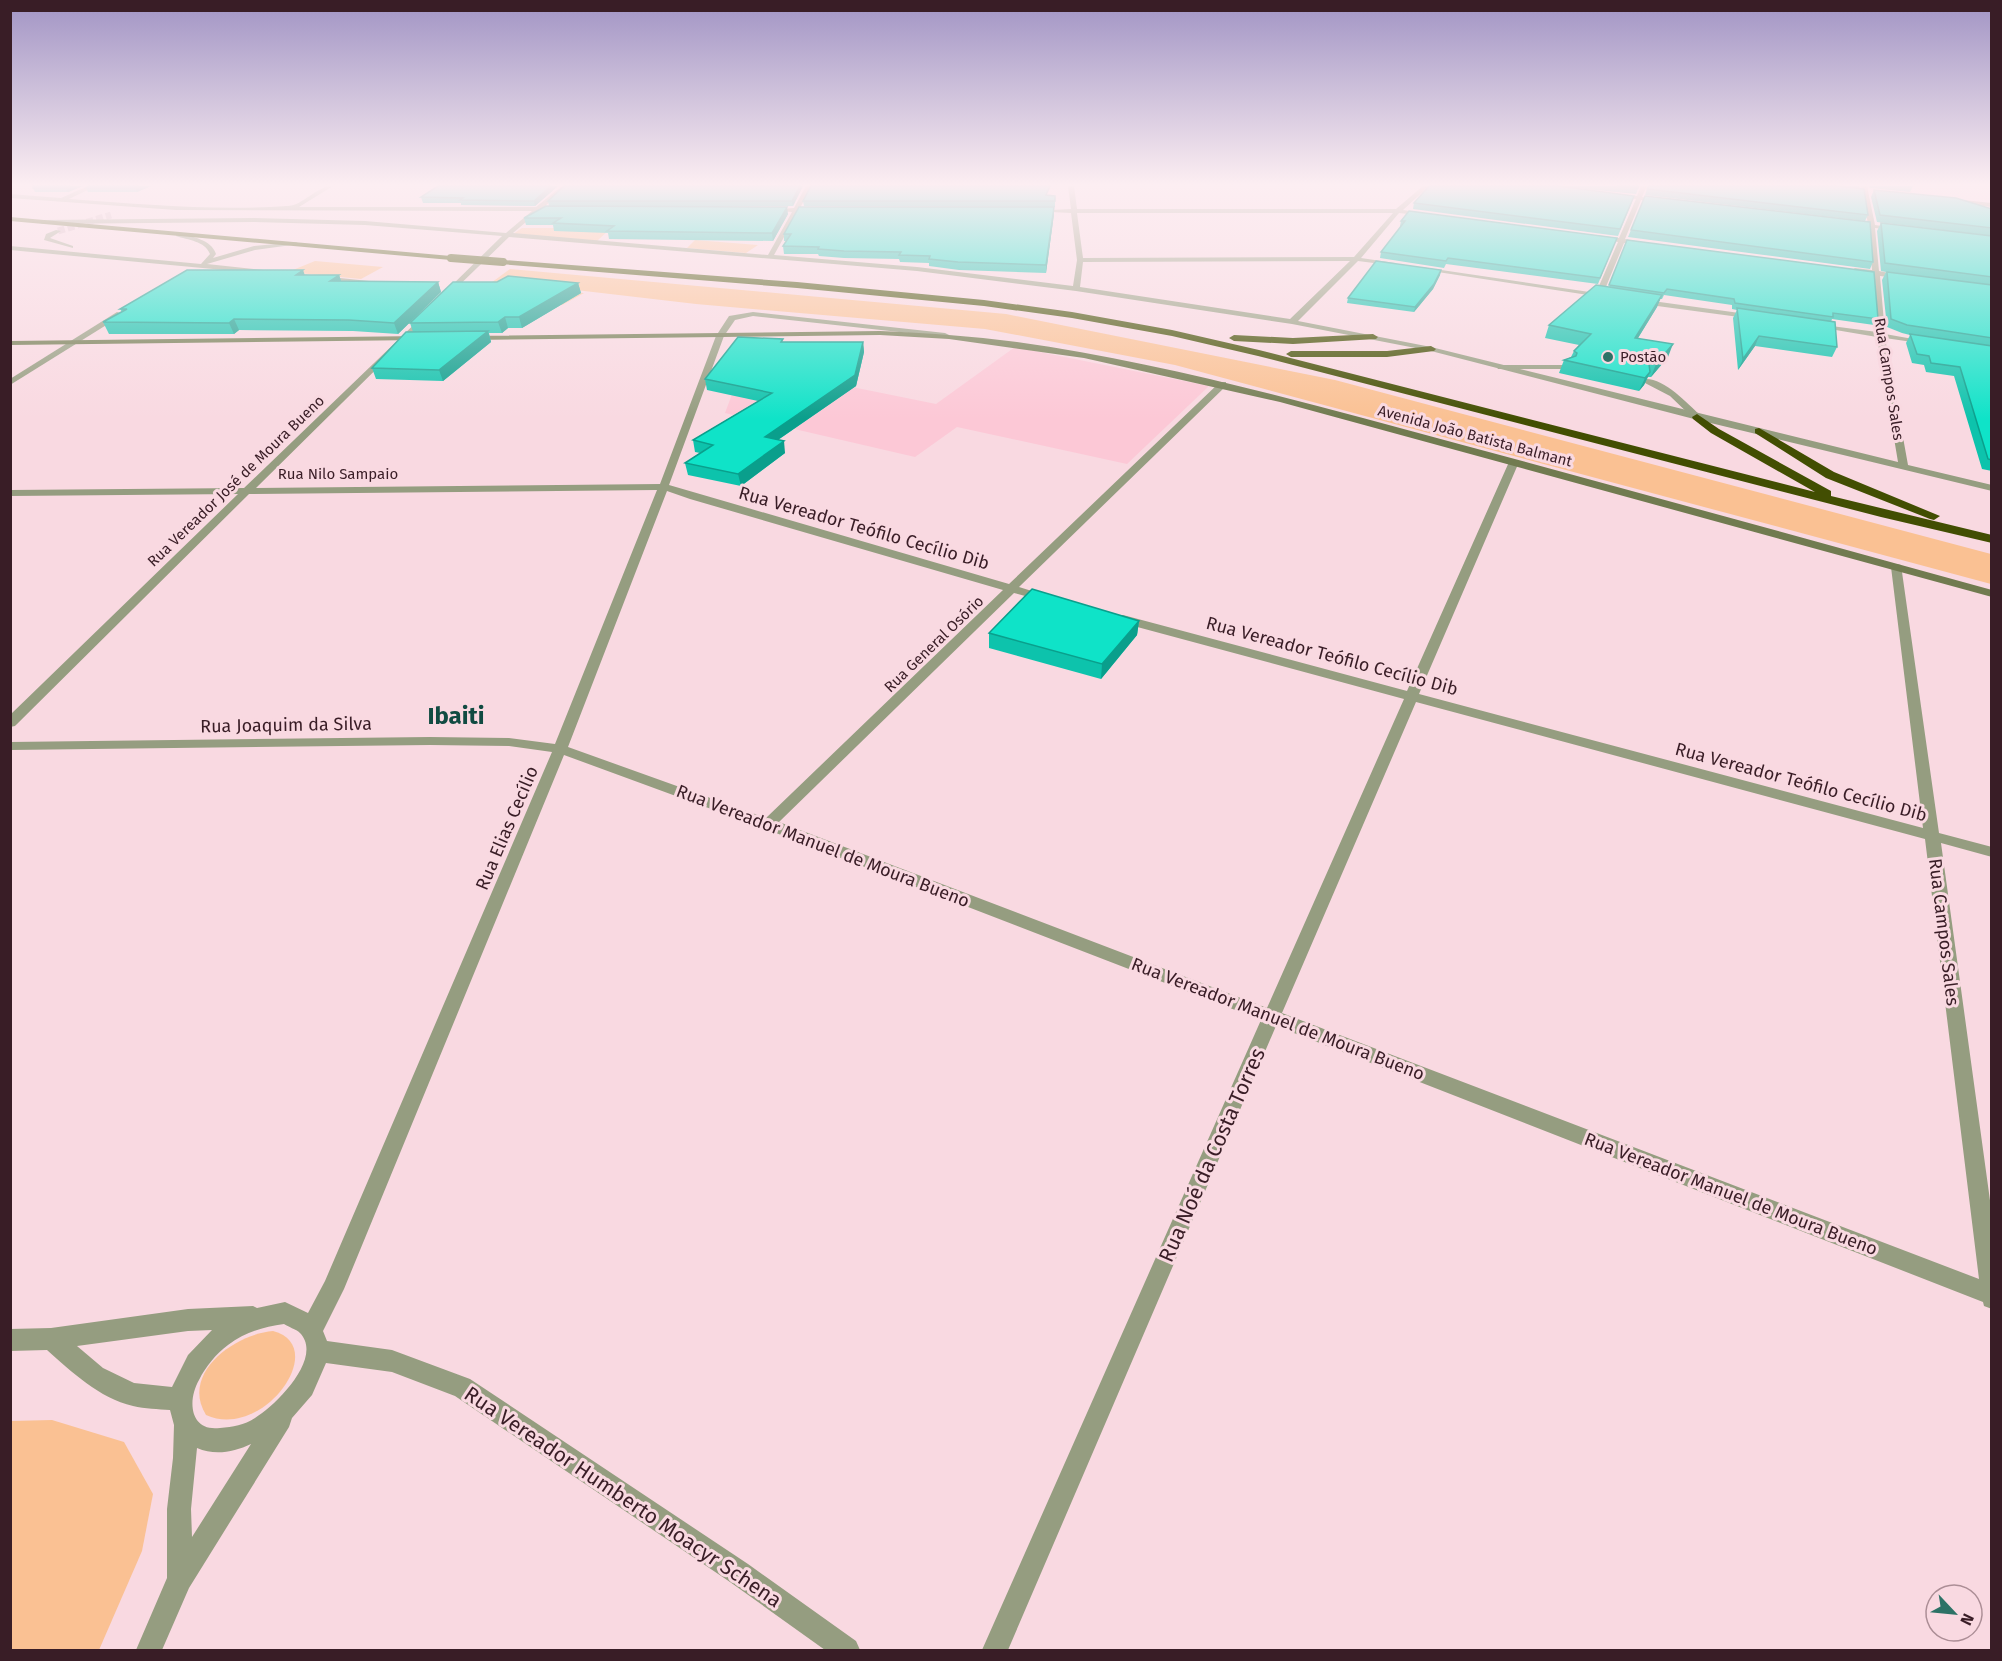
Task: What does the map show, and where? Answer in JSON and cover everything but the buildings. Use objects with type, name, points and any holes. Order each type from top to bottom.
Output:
[{"type":"highway","points":[[522,264],[797,285],[984,303],[1072,315],[1172,333],[1259,353],[1992,539]]},
{"type":"highway","points":[[1172,333],[1293,341],[1373,337]]},
{"type":"highway","points":[[1259,353],[1355,355],[1431,349]]},
{"type":"highway","points":[[1697,417],[1715,431],[1843,503]]},
{"type":"highway","points":[[1759,431],[1812,465],[1838,478],[1992,539]]},
{"type":"street","points":[[184,274],[202,264]]},
{"type":"street","points":[[218,264],[384,283]]},
{"type":"street","name":"Rua Vereador José de Moura Bueno","points":[[10,723],[478,264]]},
{"type":"street","points":[[850,264],[917,269],[1076,289],[1292,322],[1373,337],[1431,349],[1697,417],[1992,488]]},
{"type":"street","points":[[1076,289],[1080,264]]},
{"type":"street","points":[[1292,322],[1351,264]]},
{"type":"street","points":[[1386,264],[1402,266]]},
{"type":"street","points":[[1599,295],[1611,264]]},
{"type":"street","name":"Rua Campos Sales","points":[[1874,264],[1881,336],[1903,465]]},
{"type":"street","points":[[1414,267],[1611,297]]},
{"type":"street","points":[[1852,270],[1910,278]]},
{"type":"street","points":[[1635,300],[1764,319]]},
{"type":"street","points":[[10,383],[130,308]]},
{"type":"street","points":[[720,336],[732,318],[753,314],[945,335]]},
{"type":"street","points":[[1811,326],[1936,343]]},
{"type":"street","name":"Avenida João Batista Balmant","points":[[462,338],[880,333],[945,335],[1060,350],[1223,384],[1992,594]]},
{"type":"street","name":"Rua Elias Cecílio","points":[[315,1340],[333,1289],[561,749],[665,487],[720,336]]},
{"type":"street","points":[[10,343],[426,338]]},
{"type":"street","points":[[1502,367],[1566,367]]},
{"type":"street","points":[[1648,381],[1673,394],[1697,417]]},
{"type":"street","name":"Rua General Osório","points":[[768,824],[1013,590],[1223,384]]},
{"type":"street","name":"Rua Noé da Costa Torres","points":[[995,1650],[1514,462]]},
{"type":"street","name":"Rua Nilo Sampaio","points":[[10,493],[665,487]]},
{"type":"street","name":"Rua Vereador Teófilo Cecílio Dib","points":[[665,487],[1058,602]]},
{"type":"street","name":"Rua Campos Sales","points":[[1897,567],[1991,1296]]},
{"type":"street","name":"Rua Vereador Teófilo Cecílio Dib","points":[[1104,614],[1992,852]]},
{"type":"street","name":"Rua Joaquim da Silva","points":[[10,746],[430,741],[509,742],[561,749]]},
{"type":"street","name":"Rua Vereador Manuel de Moura Bueno","points":[[561,749],[768,824],[1991,1296]]},
{"type":"street","points":[[10,1340],[51,1339],[188,1320],[285,1313],[298,1317],[315,1340],[312,1375],[303,1390],[285,1411],[274,1421],[251,1434],[219,1442],[206,1441],[190,1433],[185,1426]]},
{"type":"street","points":[[180,1579],[178,1518],[185,1458],[185,1426],[180,1400],[190,1372],[205,1352],[221,1337],[245,1322],[262,1316]]},
{"type":"street","points":[[51,1339],[95,1376],[132,1394],[180,1400]]},
{"type":"street","name":"Rua Vereador Humberto Moacyr Schena","points":[[315,1340],[392,1361],[462,1387],[739,1573],[847,1650]]},
{"type":"street","points":[[149,1650],[180,1579],[285,1411]]},
{"type":"shaded area","points":[[309,264],[383,267],[361,279],[288,272]]},
{"type":"shaded area","points":[[510,269],[1006,314],[1335,380],[1991,554],[1991,584],[1175,365],[985,329],[696,304],[550,287],[520,288],[584,293],[562,305],[484,299],[484,288]]},
{"type":"shaded area","points":[[1015,347],[1209,386],[1127,464],[957,427],[915,457],[725,413],[743,365],[936,404]]},
{"type":"shaded area","points":[[273,1331],[289,1340],[295,1354],[292,1371],[283,1388],[268,1404],[249,1415],[228,1419],[206,1415],[200,1399],[200,1385],[206,1371],[216,1358],[243,1339]]},
{"type":"shaded area","points":[[52,1420],[124,1442],[153,1494],[142,1551],[99,1650],[11,1650],[11,1421]]},
{"type":"place","name":"Postão","points":[[1608,357]]},
{"type":"district","name":"Ibaiti","points":[[456,716]]}]
